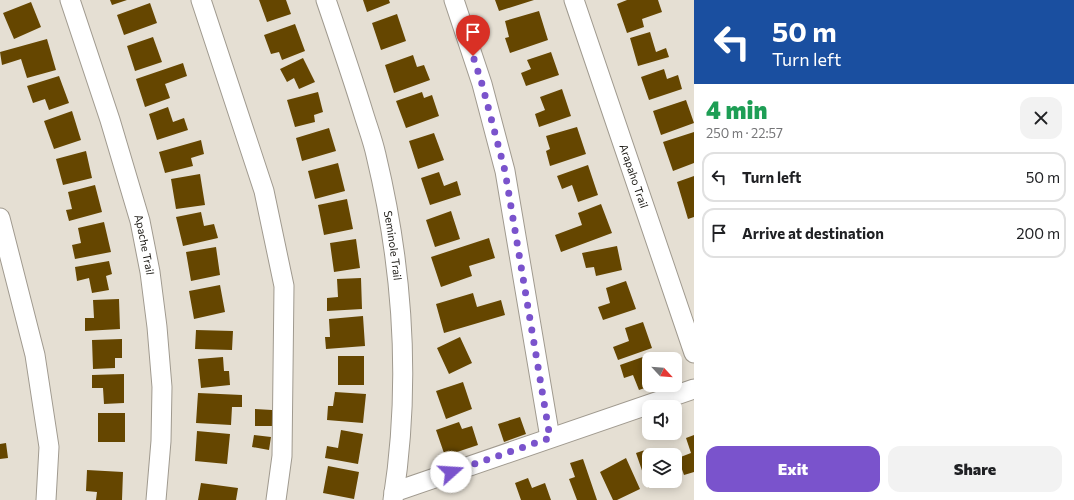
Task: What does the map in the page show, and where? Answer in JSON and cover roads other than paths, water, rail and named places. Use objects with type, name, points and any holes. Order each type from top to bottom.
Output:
[{"type":"street","name":"Apache Trail","points":[[70,0],[110,120],[140,221],[150,272],[157,327],[162,387],[161,441],[156,500]]},
{"type":"street","points":[[201,0],[264,191],[284,286],[282,456],[276,500]]},
{"type":"street","name":"Seminole Trail","points":[[326,0],[351,71],[376,154],[388,212],[398,275],[402,330],[403,384],[400,442],[394,496]]},
{"type":"street","points":[[454,0],[482,84],[505,171],[550,438]]},
{"type":"street","name":"Arapaho Trail","points":[[574,0],[694,353]]},
{"type":"street","points":[[0,218],[35,355],[49,447],[46,500]]},
{"type":"street","points":[[394,496],[550,438],[694,389]]}]
